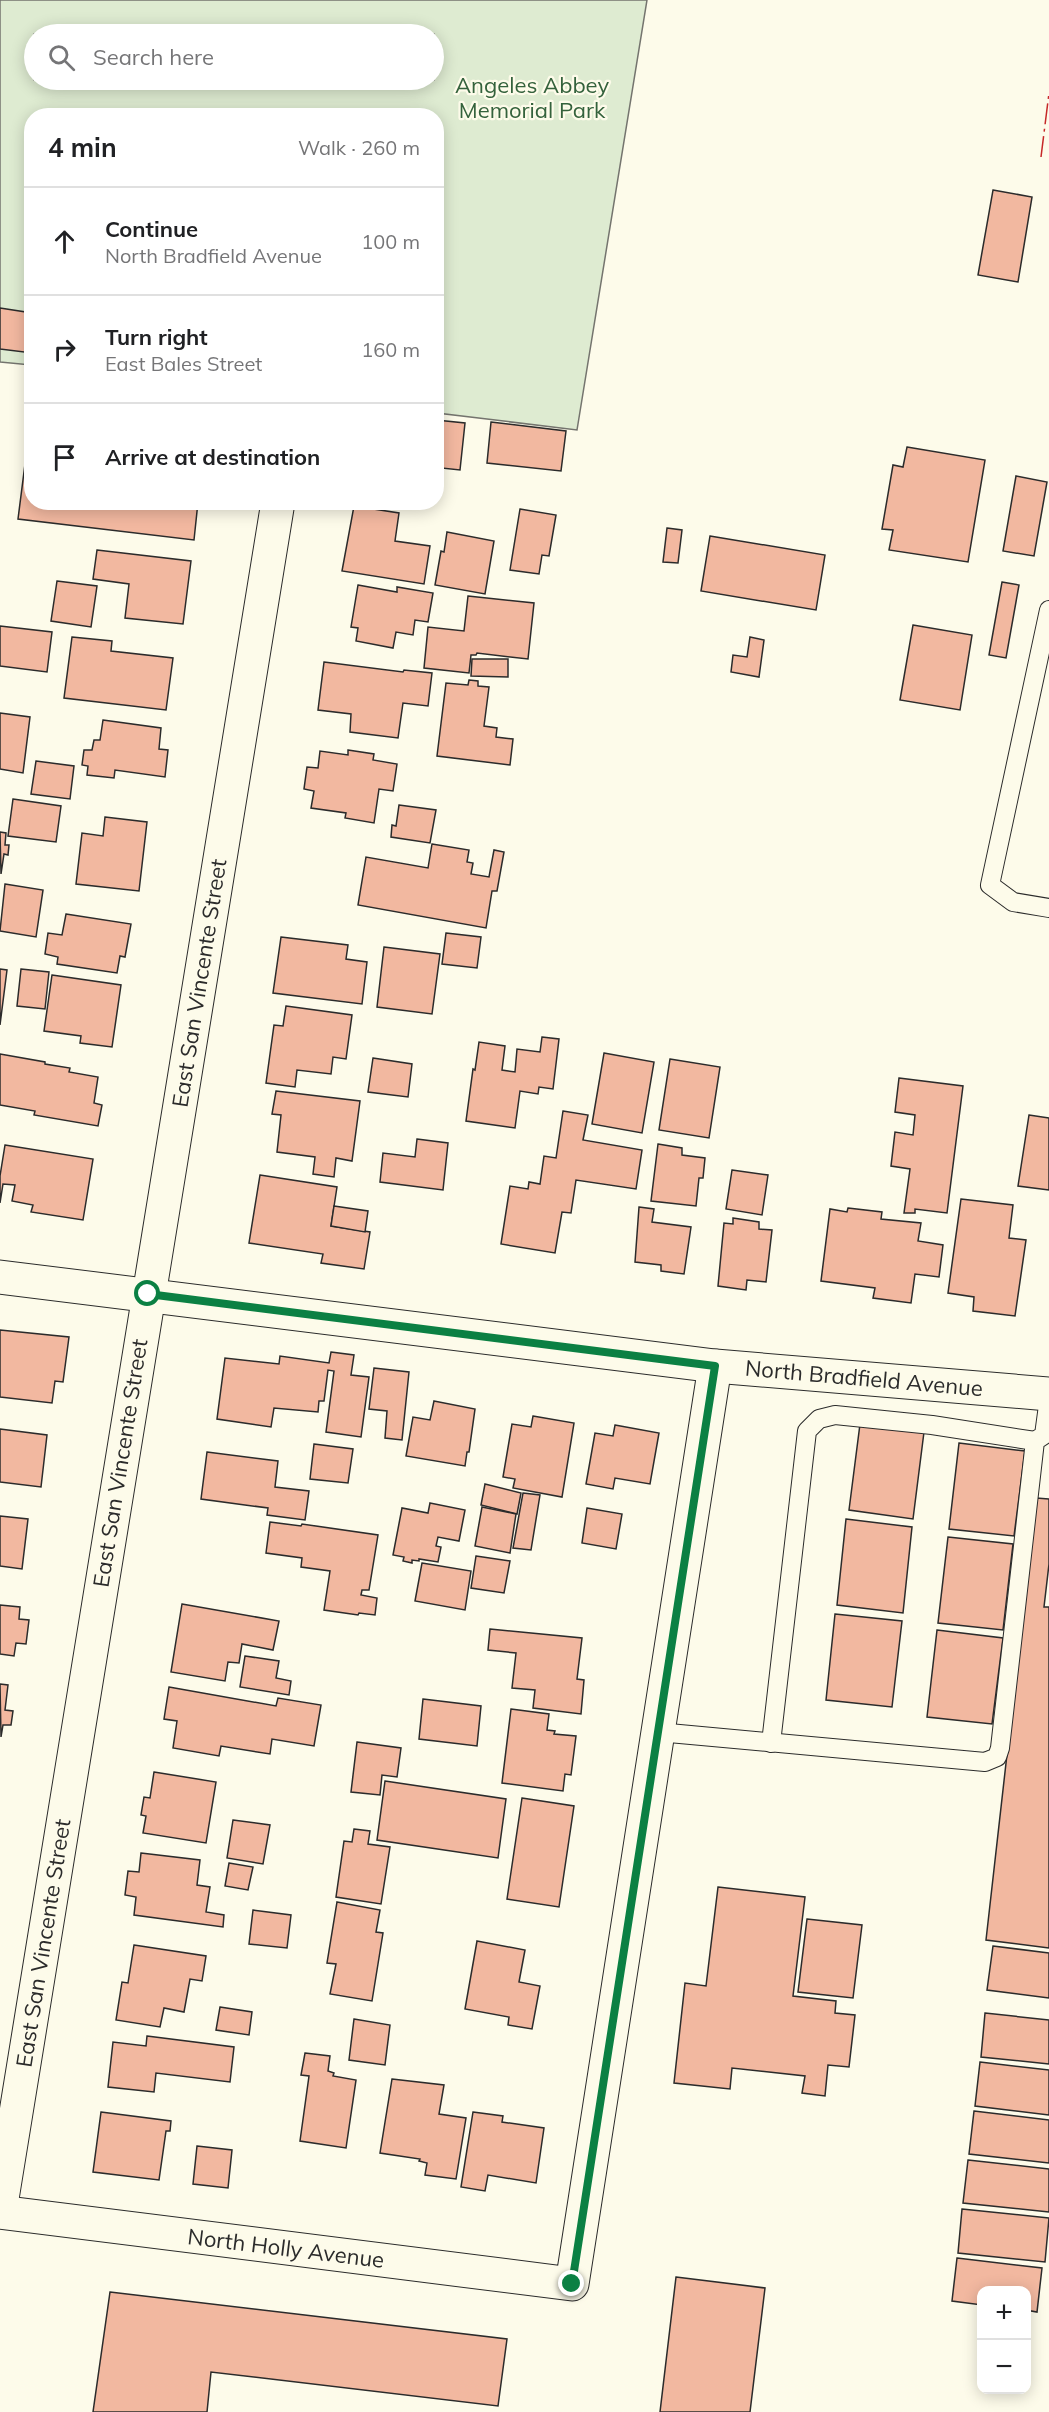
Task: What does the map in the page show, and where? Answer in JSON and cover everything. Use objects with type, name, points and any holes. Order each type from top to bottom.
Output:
[{"type":"street","name":"East San Vincente Street","points":[[0,2212],[277,510]]},
{"type":"street","name":"North Bradfield Avenue","points":[[0,1277],[715,1366],[1049,1396]]},
{"type":"street","points":[[658,1732],[715,1366]]},
{"type":"street","name":"North Holly Avenue","points":[[0,2212],[572,2284],[658,1732]]},
{"type":"lane","points":[[1049,610],[990,885],[1013,902],[1049,908]]},
{"type":"lane","points":[[771,1743],[807,1431],[819,1419],[835,1415],[932,1425],[1035,1441],[1044,1435],[1049,1396]]},
{"type":"lane","points":[[658,1732],[985,1762],[997,1757],[1000,1748],[1035,1441]]},
{"type":"green space","name":"Angeles Abbey Memorial Park","points":[[0,0],[647,0],[577,430],[444,414],[444,108],[24,108],[24,364],[0,362]]},
{"type":"building","points":[[993,190],[1032,197],[1018,282],[978,275]]},
{"type":"building","points":[[0,308],[24,312],[24,352],[0,349]]},
{"type":"building","points":[[444,421],[465,423],[460,470],[444,468]]},
{"type":"building","points":[[491,422],[566,431],[561,471],[487,463]]},
{"type":"building","points":[[907,447],[985,460],[968,562],[889,550],[893,530],[882,529],[893,465],[903,467]]},
{"type":"building","points":[[24,472],[24,510],[197,510],[194,540],[18,519]]},
{"type":"building","points":[[1016,476],[1047,482],[1034,556],[1003,551]]},
{"type":"building","points":[[520,509],[556,515],[549,556],[542,555],[539,574],[510,570]]},
{"type":"building","points":[[353,510],[399,513],[395,541],[430,546],[424,584],[342,571]]},
{"type":"building","points":[[667,528],[682,530],[678,563],[663,562]]},
{"type":"building","points":[[447,532],[494,541],[485,594],[435,585]]},
{"type":"building","points":[[710,536],[825,555],[816,610],[701,591]]},
{"type":"building","points":[[97,550],[191,561],[183,624],[125,618],[129,584],[93,579]]},
{"type":"building","points":[[57,581],[97,586],[91,627],[51,621]]},
{"type":"building","points":[[1002,582],[1019,585],[1006,658],[989,655]]},
{"type":"building","points":[[358,585],[397,592],[397,587],[433,593],[428,622],[415,620],[413,635],[396,632],[393,648],[356,641],[358,628],[351,627]]},
{"type":"building","points":[[468,596],[534,603],[528,659],[477,653],[471,655],[469,673],[424,668],[428,627],[464,631]]},
{"type":"building","points":[[913,625],[972,635],[960,710],[900,700]]},
{"type":"building","points":[[0,626],[52,632],[47,672],[0,666]]},
{"type":"building","points":[[72,637],[112,641],[111,651],[173,658],[166,710],[64,698]]},
{"type":"building","points":[[750,637],[764,640],[759,677],[731,672],[733,655],[747,657]]},
{"type":"building","points":[[472,659],[508,659],[508,677],[471,676]]},
{"type":"building","points":[[324,662],[403,672],[404,670],[432,673],[428,706],[403,703],[398,738],[350,732],[351,714],[318,710]]},
{"type":"building","points":[[469,680],[478,681],[478,686],[489,687],[484,726],[497,728],[496,737],[513,739],[510,765],[437,756],[446,683],[468,685]]},
{"type":"building","points":[[0,713],[30,717],[23,773],[0,769]]},
{"type":"building","points":[[103,720],[161,728],[159,749],[168,750],[165,777],[115,770],[114,778],[87,775],[88,766],[82,765],[84,750],[92,750],[94,740],[100,740]]},
{"type":"building","points":[[348,750],[374,754],[373,760],[397,764],[393,791],[379,789],[374,823],[345,818],[346,813],[311,808],[314,791],[304,789],[307,767],[318,768],[320,751],[348,755]]},
{"type":"building","points":[[36,761],[74,766],[70,799],[31,794]]},
{"type":"building","points":[[13,799],[61,806],[56,842],[8,836]]},
{"type":"building","points":[[399,805],[436,810],[430,843],[391,837],[392,825],[396,826]]},
{"type":"building","points":[[105,817],[147,822],[139,891],[76,884],[82,833],[103,836]]},
{"type":"building","points":[[0,832],[6,833],[5,845],[9,845],[8,855],[4,854],[1,874]]},
{"type":"building","points":[[432,844],[469,850],[467,862],[473,863],[471,874],[489,877],[494,850],[504,852],[497,891],[492,891],[486,928],[358,905],[366,857],[428,868]]},
{"type":"building","points":[[5,884],[43,890],[36,937],[0,931]]},
{"type":"building","points":[[66,914],[131,924],[125,957],[120,956],[117,973],[57,964],[58,957],[45,954],[48,933],[62,935]]},
{"type":"building","points":[[446,933],[481,937],[477,968],[442,964]]},
{"type":"building","points":[[281,937],[348,945],[346,959],[367,962],[362,1004],[273,993]]},
{"type":"building","points":[[384,947],[440,954],[432,1014],[377,1007]]},
{"type":"building","points":[[0,969],[7,970],[0,1025]]},
{"type":"building","points":[[21,969],[49,972],[45,1009],[17,1006]]},
{"type":"building","points":[[52,975],[121,985],[112,1047],[80,1043],[81,1036],[44,1031]]},
{"type":"building","points":[[286,1006],[352,1015],[346,1059],[333,1057],[331,1074],[297,1070],[295,1087],[266,1083],[274,1025],[283,1026]]},
{"type":"building","points":[[542,1037],[559,1039],[553,1089],[539,1087],[538,1094],[520,1091],[515,1128],[466,1121],[479,1042],[505,1046],[502,1070],[515,1072],[517,1049],[540,1052]]},
{"type":"building","points":[[604,1053],[654,1062],[642,1133],[592,1124]]},
{"type":"building","points":[[0,1054],[45,1062],[45,1064],[70,1068],[69,1072],[98,1077],[94,1103],[102,1105],[98,1126],[34,1115],[35,1111],[0,1105]]},
{"type":"building","points":[[373,1058],[412,1064],[408,1097],[368,1092]]},
{"type":"building","points":[[670,1059],[720,1067],[709,1138],[659,1130]]},
{"type":"building","points":[[899,1078],[963,1086],[947,1213],[915,1209],[915,1213],[904,1213],[910,1169],[891,1166],[895,1132],[913,1135],[915,1115],[895,1112]]},
{"type":"building","points":[[276,1091],[360,1101],[352,1161],[336,1158],[334,1177],[313,1174],[315,1157],[277,1152],[281,1115],[272,1114]]},
{"type":"building","points":[[563,1111],[588,1115],[583,1140],[642,1150],[636,1189],[576,1180],[571,1213],[562,1212],[555,1253],[501,1244],[510,1186],[528,1189],[529,1182],[540,1184],[544,1156],[556,1158]]},
{"type":"building","points":[[1029,1115],[1049,1118],[1049,1190],[1018,1186]]},
{"type":"building","points":[[417,1139],[448,1143],[443,1190],[380,1182],[383,1153],[415,1157]]},
{"type":"building","points":[[658,1144],[682,1148],[682,1155],[705,1158],[703,1178],[699,1178],[696,1206],[651,1201]]},
{"type":"building","points":[[5,1145],[93,1159],[83,1220],[31,1212],[33,1205],[12,1201],[15,1185],[3,1184],[0,1203],[0,1176]]},
{"type":"building","points":[[732,1170],[768,1175],[762,1215],[726,1209]]},
{"type":"building","points":[[260,1175],[337,1187],[331,1226],[370,1232],[364,1269],[321,1263],[323,1254],[249,1243]]},
{"type":"building","points":[[961,1199],[1013,1205],[1009,1238],[1026,1240],[1015,1316],[973,1311],[974,1297],[948,1293]]},
{"type":"building","points":[[334,1206],[368,1211],[365,1232],[331,1226]]},
{"type":"building","points":[[639,1207],[654,1209],[652,1222],[691,1227],[684,1274],[661,1271],[661,1265],[635,1262]]},
{"type":"building","points":[[848,1208],[882,1212],[881,1219],[921,1223],[918,1241],[943,1245],[939,1277],[915,1274],[911,1303],[873,1298],[875,1288],[821,1281],[830,1209],[847,1212]]},
{"type":"building","points":[[733,1218],[759,1222],[759,1229],[772,1230],[766,1282],[747,1280],[746,1290],[718,1286],[724,1223],[733,1224]]},
{"type":"building","points":[[0,1330],[69,1337],[63,1382],[55,1381],[52,1403],[0,1397]]},
{"type":"building","points":[[331,1352],[354,1355],[351,1375],[369,1377],[361,1437],[326,1432],[334,1371],[328,1370],[324,1401],[319,1401],[318,1412],[274,1408],[271,1427],[217,1419],[225,1358],[279,1364],[280,1356],[329,1363]]},
{"type":"building","points":[[374,1368],[409,1372],[402,1440],[385,1438],[387,1411],[369,1409]]},
{"type":"building","points":[[434,1401],[475,1409],[465,1466],[406,1456],[413,1417],[430,1420]]},
{"type":"building","points":[[533,1416],[574,1423],[562,1497],[513,1488],[515,1479],[503,1477],[512,1424],[531,1427]]},
{"type":"building","points":[[860,1424],[924,1432],[913,1519],[849,1510]]},
{"type":"building","points":[[615,1425],[659,1433],[650,1484],[615,1478],[613,1489],[586,1484],[595,1433],[613,1436]]},
{"type":"building","points":[[0,1429],[47,1435],[41,1487],[0,1482]]},
{"type":"building","points":[[959,1443],[1025,1451],[1014,1536],[949,1529]]},
{"type":"building","points":[[314,1444],[353,1449],[348,1483],[310,1479]]},
{"type":"building","points":[[207,1452],[278,1461],[275,1487],[309,1491],[305,1520],[267,1515],[268,1508],[201,1499]]},
{"type":"building","points":[[485,1484],[521,1493],[517,1514],[481,1505]]},
{"type":"building","points":[[523,1493],[540,1495],[531,1550],[513,1548]]},
{"type":"building","points":[[1036,1498],[1049,1499],[1049,1564],[1044,1607],[1049,1607],[1049,1948],[986,1940]]},
{"type":"building","points":[[430,1503],[465,1510],[459,1541],[438,1537],[436,1546],[441,1547],[438,1562],[419,1559],[419,1561],[412,1560],[412,1563],[403,1561],[404,1557],[393,1555],[402,1508],[428,1513]]},
{"type":"building","points":[[482,1507],[516,1514],[510,1553],[475,1546]]},
{"type":"building","points":[[587,1508],[622,1514],[616,1549],[582,1543]]},
{"type":"building","points":[[0,1516],[28,1519],[22,1569],[0,1566]]},
{"type":"building","points":[[846,1519],[912,1527],[903,1613],[837,1605]]},
{"type":"building","points":[[270,1522],[301,1526],[302,1524],[378,1535],[369,1590],[362,1590],[361,1595],[377,1598],[375,1615],[324,1610],[330,1571],[301,1567],[302,1558],[266,1553]]},
{"type":"building","points":[[948,1537],[1013,1544],[1003,1630],[938,1623]]},
{"type":"building","points":[[476,1556],[510,1561],[504,1593],[471,1588]]},
{"type":"building","points":[[422,1563],[471,1571],[465,1610],[415,1601]]},
{"type":"building","points":[[182,1604],[279,1621],[273,1650],[242,1644],[239,1663],[228,1662],[225,1681],[171,1672]]},
{"type":"building","points":[[0,1605],[20,1607],[19,1619],[29,1620],[26,1644],[16,1643],[14,1656],[0,1654]]},
{"type":"building","points":[[835,1614],[902,1621],[892,1707],[826,1700]]},
{"type":"building","points":[[490,1629],[582,1638],[577,1679],[584,1680],[581,1714],[533,1708],[535,1690],[512,1688],[516,1653],[488,1650]]},
{"type":"building","points":[[937,1630],[1003,1638],[992,1724],[927,1717]]},
{"type":"building","points":[[245,1656],[279,1661],[276,1678],[291,1681],[289,1695],[240,1687]]},
{"type":"building","points":[[0,1684],[8,1685],[5,1710],[13,1711],[11,1725],[3,1725],[1,1737]]},
{"type":"building","points":[[169,1687],[276,1706],[278,1698],[321,1705],[314,1746],[272,1739],[270,1754],[221,1746],[219,1756],[173,1748],[177,1721],[164,1719]]},
{"type":"building","points":[[423,1699],[481,1706],[477,1746],[419,1739]]},
{"type":"building","points":[[511,1709],[549,1714],[547,1730],[555,1731],[554,1734],[576,1736],[571,1775],[565,1774],[563,1791],[502,1783]]},
{"type":"building","points":[[357,1742],[401,1748],[397,1777],[382,1775],[380,1795],[351,1792]]},
{"type":"building","points":[[154,1772],[216,1782],[206,1843],[143,1833],[146,1816],[141,1815],[144,1797],[150,1798]]},
{"type":"building","points":[[385,1781],[506,1799],[498,1858],[377,1840]]},
{"type":"building","points":[[522,1798],[574,1806],[559,1907],[507,1899]]},
{"type":"building","points":[[233,1820],[270,1825],[263,1864],[227,1858]]},
{"type":"building","points":[[354,1829],[370,1831],[368,1844],[390,1847],[381,1904],[336,1897],[344,1841],[352,1842]]},
{"type":"building","points":[[141,1853],[200,1860],[197,1885],[210,1887],[206,1912],[224,1915],[223,1927],[134,1915],[136,1897],[125,1895],[128,1871],[139,1872]]},
{"type":"building","points":[[229,1863],[253,1867],[248,1890],[225,1886]]},
{"type":"building","points":[[718,1887],[805,1897],[793,1996],[836,2001],[835,2013],[855,2015],[849,2067],[828,2065],[825,2096],[802,2093],[805,2076],[732,2068],[730,2089],[674,2083],[685,1983],[706,1986]]},
{"type":"building","points":[[337,1902],[380,1910],[376,1932],[383,1933],[372,2001],[330,1994],[336,1964],[327,1963]]},
{"type":"building","points":[[253,1910],[291,1915],[287,1948],[249,1944]]},
{"type":"building","points":[[807,1919],[862,1925],[853,1998],[798,1992]]},
{"type":"building","points":[[477,1941],[525,1950],[519,1982],[540,1986],[532,2029],[508,2025],[509,2017],[465,2009]]},
{"type":"building","points":[[134,1945],[206,1956],[202,1981],[190,1979],[184,2012],[164,2008],[160,2027],[116,2020],[122,1982],[128,1983]]},
{"type":"building","points":[[993,1946],[1049,1953],[1049,1998],[987,1990]]},
{"type":"building","points":[[220,2007],[252,2012],[249,2035],[216,2030]]},
{"type":"building","points":[[985,2013],[1049,2020],[1049,2064],[981,2057]]},
{"type":"building","points":[[354,2019],[390,2025],[385,2065],[349,2060]]},
{"type":"building","points":[[147,2036],[234,2047],[230,2082],[156,2073],[154,2092],[108,2087],[113,2042],[146,2046]]},
{"type":"building","points":[[305,2053],[330,2056],[328,2071],[334,2073],[333,2076],[356,2080],[346,2148],[300,2141],[309,2076],[301,2075]]},
{"type":"building","points":[[980,2062],[1049,2070],[1049,2115],[975,2106]]},
{"type":"building","points":[[392,2079],[444,2085],[439,2114],[466,2118],[456,2179],[425,2175],[427,2163],[419,2161],[420,2159],[380,2153]]},
{"type":"building","points":[[974,2111],[1049,2120],[1049,2163],[969,2154]]},
{"type":"building","points":[[101,2112],[171,2121],[170,2131],[166,2131],[159,2180],[93,2172]]},
{"type":"building","points":[[473,2112],[503,2116],[502,2122],[544,2128],[536,2183],[488,2175],[485,2191],[461,2187]]},
{"type":"building","points":[[197,2146],[232,2150],[228,2188],[193,2184]]},
{"type":"building","points":[[968,2160],[1049,2169],[1049,2212],[963,2203]]},
{"type":"building","points":[[962,2209],[1049,2218],[1045,2262],[958,2253]]},
{"type":"building","points":[[957,2258],[1042,2268],[1037,2312],[1031,2311],[1031,2286],[977,2286],[977,2304],[952,2301]]},
{"type":"building","points":[[676,2277],[765,2288],[750,2412],[660,2412]]},
{"type":"building","points":[[110,2292],[507,2339],[498,2406],[211,2372],[207,2412],[93,2412]]},
{"type":"power","points":[[1041,157],[1049,93]]},
{"type":"route","points":[[148,1294],[715,1366],[572,2284]]}]
